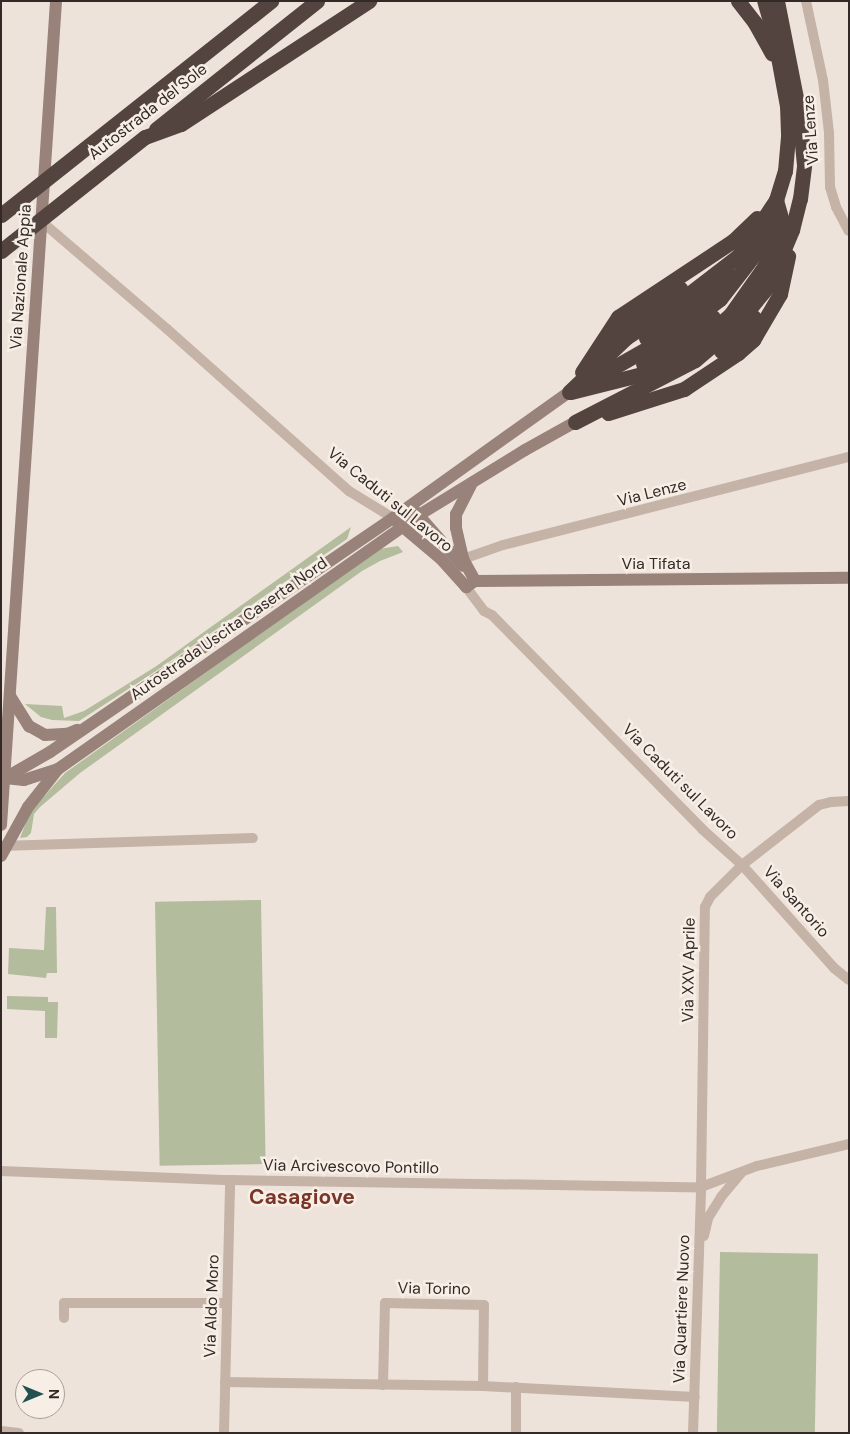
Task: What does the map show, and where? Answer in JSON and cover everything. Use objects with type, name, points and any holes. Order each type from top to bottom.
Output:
[{"type":"highway","name":"Autostrada del Sole","points":[[1,216],[271,1]]},
{"type":"highway","name":"Autostrada del Sole","points":[[1,251],[317,1]]},
{"type":"highway","points":[[145,137],[181,124],[369,1]]},
{"type":"highway","points":[[738,1],[763,36],[780,74]]},
{"type":"highway","points":[[569,392],[676,332],[720,299],[761,246],[773,219],[776,200],[785,171],[788,133],[787,106],[774,35],[764,1]]},
{"type":"highway","points":[[768,1],[790,59]]},
{"type":"highway","points":[[575,422],[684,389],[738,353],[753,340],[780,294],[800,199],[804,165],[799,113],[790,59],[777,1]]},
{"type":"highway","points":[[569,392],[627,337],[664,314],[738,256],[776,200]]},
{"type":"highway","points":[[569,392],[618,317],[733,241],[776,200]]},
{"type":"highway","points":[[569,392],[646,373],[689,351],[730,314],[764,267],[779,235],[782,220],[776,200]]},
{"type":"highway","points":[[575,422],[695,360],[736,325],[769,285],[792,230]]},
{"type":"main road","name":"Via Nazionale Appia","points":[[1,825],[56,1]]},
{"type":"main road","points":[[445,555],[409,516],[418,504],[462,474],[466,465],[569,392]]},
{"type":"main road","name":"Autostrada Uscita Caserta Nord","points":[[5,778],[87,727],[409,516],[472,483],[575,422]]},
{"type":"main road","points":[[470,580],[456,528],[456,514],[472,483]]},
{"type":"main road","name":"Autostrada Uscita Caserta Nord","points":[[58,769],[409,516]]},
{"type":"main road","name":"Via Caduti sul Lavoro","points":[[409,516],[414,537],[445,555],[470,580]]},
{"type":"main road","name":"Via Tifata","points":[[470,580],[849,578]]},
{"type":"main road","points":[[9,695],[29,726],[44,735],[67,734],[87,727]]},
{"type":"main road","points":[[5,778],[24,780],[58,769]]},
{"type":"main road","points":[[3,849],[28,807],[58,769]]},
{"type":"street","name":"Via Lenze","points":[[806,1],[823,80],[829,133],[830,187],[836,207],[849,231]]},
{"type":"street","name":"Via Caduti sul Lavoro","points":[[41,220],[349,491],[409,516]]},
{"type":"street","name":"Via Lenze","points":[[463,559],[503,545],[849,457]]},
{"type":"street","name":"Via Caduti sul Lavoro","points":[[470,580],[479,606],[492,615],[702,829],[742,865]]},
{"type":"street","name":"Via XXV Aprile","points":[[700,1187],[705,907],[710,897],[742,865],[819,805],[849,801]]},
{"type":"street","points":[[3,849],[253,838]]},
{"type":"street","name":"Via Santorio","points":[[742,865],[834,968],[849,980]]},
{"type":"street","points":[[700,1187],[757,1166],[849,1144]]},
{"type":"street","name":"Via Arcivescovo Pontillo","points":[[1,1171],[230,1180],[700,1187]]},
{"type":"street","points":[[698,1257],[708,1218],[721,1197],[743,1171]]},
{"type":"street","name":"Via Aldo Moro","points":[[224,1433],[230,1180]]},
{"type":"street","name":"Via Quartiere Nuovo","points":[[693,1433],[700,1187]]},
{"type":"street","points":[[64,1318],[64,1303],[227,1303]]},
{"type":"street","name":"Via Torino","points":[[383,1385],[385,1303],[484,1305],[483,1386]]},
{"type":"street","points":[[225,1382],[516,1387],[695,1397]]},
{"type":"street","points":[[516,1387],[516,1433]]},
{"type":"street","points":[[1,1431],[19,1433]]},
{"type":"green space","points":[[351,527],[347,539],[156,671],[79,721],[52,720],[41,717],[25,704],[62,706],[64,718],[84,711],[155,667]]},
{"type":"green space","points":[[398,546],[403,552],[380,561],[362,571],[80,773],[40,807],[34,814],[31,833],[27,837],[20,838],[30,812],[65,773],[379,549]]},
{"type":"green space","points":[[261,900],[266,1164],[160,1166],[155,902]]},
{"type":"green space","points":[[46,907],[56,907],[57,973],[47,973],[46,978],[8,974],[9,948],[44,950]]},
{"type":"green space","points":[[7,996],[48,997],[48,1002],[58,1002],[57,1038],[45,1038],[45,1011],[7,1009]]},
{"type":"green space","points":[[720,1252],[818,1254],[815,1433],[717,1433]]},
{"type":"district","name":"Casagiove","points":[[302,1197]]}]
